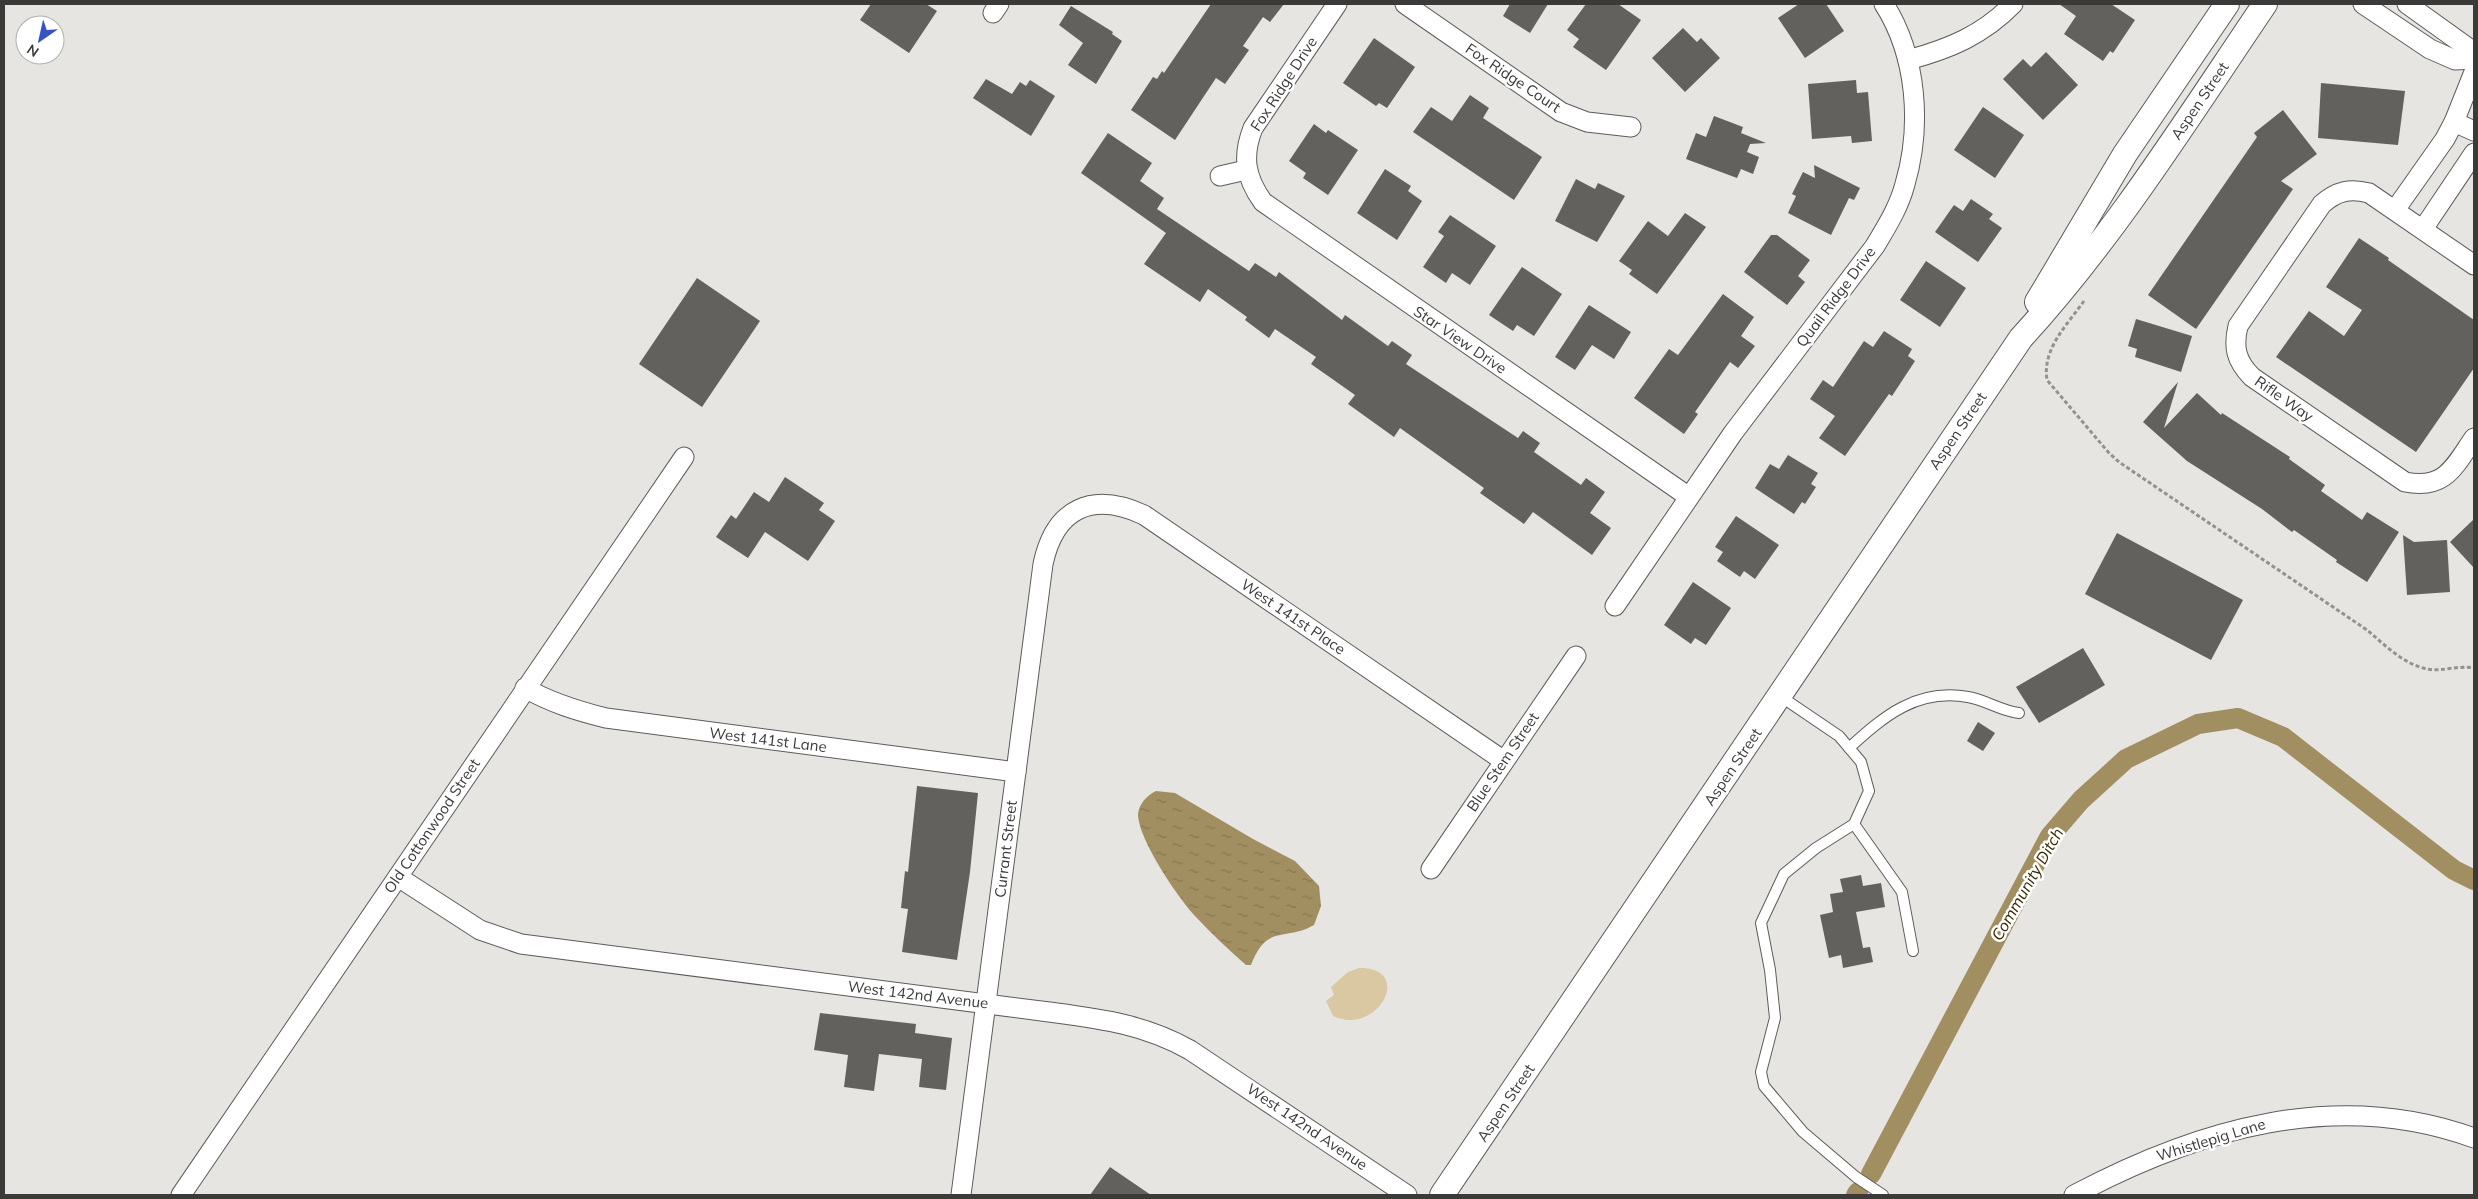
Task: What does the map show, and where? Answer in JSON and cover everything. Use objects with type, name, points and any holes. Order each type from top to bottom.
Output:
[{"type":"street","name":"Fox Ridge Drive","points":[[1246,170],[1247,144],[1253,128],[1337,4]]},
{"type":"street","name":"Fox Ridge Court","points":[[1405,4],[1561,112],[1587,122],[1631,128]]},
{"type":"street","name":"Quail Ridge Drive","points":[[1614,606],[1733,433],[1875,246],[1893,215],[1905,186],[1912,155],[1915,123],[1914,99],[1908,60],[1884,4]]},
{"type":"street","points":[[1908,60],[1963,42],[1993,22],[2012,4]]},
{"type":"street","name":"Aspen Street","points":[[2021,338],[2040,297],[2125,154],[2226,4]]},
{"type":"street","name":"Aspen Street","points":[[1442,1195],[2021,338],[2052,304],[2153,170],[2264,4]]},
{"type":"street","points":[[2363,4],[2430,49],[2455,60],[2474,59]]},
{"type":"street","points":[[2406,4],[2474,52]]},
{"type":"street","points":[[2395,210],[2454,122],[2474,72]]},
{"type":"street","points":[[2454,122],[2474,131]]},
{"type":"street","points":[[2423,229],[2474,152]]},
{"type":"street","points":[[1220,176],[1246,170]]},
{"type":"street","name":"Star View Drive","points":[[1246,170],[1252,187],[1263,202],[1274,212],[1689,497]]},
{"type":"street","name":"Rifle Way","points":[[2474,265],[2369,193],[2357,190],[2344,191],[2332,196],[2322,204],[2238,326],[2235,340],[2236,354],[2241,367],[2252,377],[2405,482],[2426,484],[2447,476],[2474,438]]},
{"type":"street","name":"Old Cottonwood Street","points":[[181,1195],[684,457]]},
{"type":"street","name":"West 141st Place","points":[[1074,512],[1091,505],[1108,503],[1127,507],[1144,515],[1504,760]]},
{"type":"street","name":"Currant Street","points":[[961,1195],[1046,548],[1051,534],[1074,512]]},
{"type":"street","name":"Blue Stem Street","points":[[1431,869],[1576,656]]},
{"type":"street","name":"West 141st Lane","points":[[525,688],[545,699],[578,712],[606,718],[1016,772]]},
{"type":"street","name":"West 142nd Avenue","points":[[398,876],[480,930],[521,944],[986,1004],[1115,1022],[1156,1032],[1190,1050],[1407,1195]]},
{"type":"street","name":"Whistlepig Lane","points":[[2074,1195],[2123,1169],[2180,1146],[2243,1127],[2297,1117],[2386,1119],[2423,1124],[2474,1138]]},
{"type":"lane","points":[[1849,748],[1881,720],[1902,706],[1938,695],[1969,697],[2006,711],[2019,713]]},
{"type":"lane","points":[[1780,696],[1839,736],[1861,762],[1869,791],[1854,824],[1816,848],[1784,874],[1761,923],[1770,970],[1775,1018],[1761,1072],[1764,1086],[1803,1132],[1856,1177],[1883,1195]]},
{"type":"lane","points":[[1854,824],[1902,892],[1914,951]]},
{"type":"path","points":[[2085,299],[2054,343],[2048,355],[2045,368],[2047,380],[2052,388],[2119,462],[2367,630],[2402,659],[2428,669],[2462,666],[2474,668]]},
{"type":"shaded area","points":[[1359,968],[1376,971],[1385,978],[1387,988],[1384,1000],[1376,1010],[1364,1017],[1349,1020],[1333,1016],[1326,1001],[1334,995],[1331,987],[1348,972]]},
{"type":"water","points":[[1156,791],[1175,793],[1253,839],[1295,861],[1319,886],[1321,906],[1314,925],[1294,933],[1270,938],[1263,943],[1251,965],[1246,965],[1188,908],[1160,868],[1152,853],[1140,825],[1138,814],[1144,800]]},
{"type":"building","points":[[871,4],[926,4],[937,11],[909,53],[860,20]]},
{"type":"building","points":[[1211,4],[1284,4],[1270,22],[1263,17],[1243,46],[1249,50],[1225,84],[1216,78],[1175,140],[1131,110],[1153,77],[1157,79],[1162,71],[1164,73]]},
{"type":"building","points":[[1510,4],[1548,4],[1530,33],[1503,16]]},
{"type":"building","points":[[1586,4],[1618,4],[1641,20],[1606,70],[1573,47],[1579,39],[1567,30]]},
{"type":"building","points":[[1799,4],[1826,4],[1844,31],[1805,58],[1778,18]]},
{"type":"building","points":[[2059,4],[2111,4],[2135,20],[2113,53],[2110,51],[2103,61],[2064,34],[2076,16]]},
{"type":"building","points":[[1071,6],[1113,32],[1112,34],[1122,41],[1096,84],[1068,65],[1083,43],[1059,25]]},
{"type":"building","points":[[1683,28],[1697,42],[1701,38],[1720,58],[1685,92],[1652,58]]},
{"type":"building","points":[[1374,38],[1415,67],[1387,108],[1379,103],[1376,106],[1343,83]]},
{"type":"building","points":[[2046,52],[2078,85],[2043,120],[2003,79],[2023,59],[2031,67]]},
{"type":"building","points":[[986,79],[1012,94],[1020,82],[1026,86],[1030,80],[1055,96],[1031,136],[973,98]]},
{"type":"building","points":[[1856,80],[1857,93],[1868,92],[1872,141],[1852,143],[1851,136],[1812,139],[1808,84]]},
{"type":"building","points":[[2321,83],[2405,91],[2398,145],[2318,138]]},
{"type":"building","points":[[1470,95],[1489,108],[1483,118],[1542,157],[1514,200],[1413,132],[1431,107],[1452,121]]},
{"type":"building","points":[[1983,107],[2024,135],[1995,178],[1954,150]]},
{"type":"building","points":[[2283,110],[2317,154],[2281,181],[2293,189],[2196,329],[2148,295],[2257,137],[2254,133]]},
{"type":"building","points":[[1714,116],[1743,127],[1741,133],[1766,143],[1750,144],[1747,152],[1759,157],[1753,174],[1741,169],[1737,178],[1686,159],[1696,133],[1706,137]]},
{"type":"building","points":[[1314,124],[1326,133],[1328,130],[1358,150],[1328,195],[1303,178],[1306,173],[1289,161]]},
{"type":"building","points":[[1108,133],[1152,163],[1140,181],[1164,198],[1157,209],[1249,271],[1255,263],[1276,277],[1279,272],[1342,320],[1345,315],[1388,346],[1392,341],[1412,355],[1406,364],[1518,438],[1523,431],[1540,443],[1534,452],[1581,485],[1586,478],[1605,492],[1590,513],[1611,528],[1592,555],[1533,512],[1524,524],[1480,493],[1484,488],[1400,428],[1394,437],[1348,404],[1355,395],[1311,364],[1316,357],[1275,329],[1269,338],[1245,320],[1247,317],[1208,289],[1200,302],[1144,264],[1166,233],[1081,173]]},
{"type":"building","points":[[1814,165],[1860,188],[1854,200],[1849,198],[1831,235],[1788,213],[1796,196],[1792,194],[1803,172],[1815,178]]},
{"type":"building","points":[[1385,169],[1411,186],[1408,191],[1422,201],[1397,240],[1357,213]]},
{"type":"building","points":[[1576,179],[1595,189],[1598,183],[1625,196],[1597,242],[1555,221]]},
{"type":"building","points":[[1971,199],[1993,214],[1989,219],[2002,228],[1978,262],[1935,232],[1954,205],[1963,211]]},
{"type":"building","points":[[1685,213],[1706,227],[1657,294],[1629,274],[1632,270],[1619,261],[1648,221],[1668,236]]},
{"type":"building","points":[[1450,215],[1496,246],[1470,285],[1452,273],[1446,283],[1423,267],[1444,236],[1438,232]]},
{"type":"building","points":[[1771,235],[1777,235],[1810,260],[1798,276],[1805,282],[1787,305],[1744,272]]},
{"type":"building","points":[[2359,238],[2474,320],[2474,368],[2416,452],[2276,357],[2309,311],[2344,336],[2362,310],[2326,287]]},
{"type":"building","points":[[1926,261],[1966,288],[1940,327],[1900,300]]},
{"type":"building","points":[[1522,267],[1562,294],[1534,336],[1517,325],[1513,331],[1489,315]]},
{"type":"building","points":[[697,278],[760,321],[702,407],[639,364]]},
{"type":"building","points":[[1723,294],[1754,317],[1741,336],[1755,346],[1738,368],[1730,362],[1695,412],[1698,414],[1684,434],[1634,398],[1669,349],[1678,355]]},
{"type":"building","points":[[1589,305],[1631,332],[1614,359],[1592,345],[1575,370],[1555,357]]},
{"type":"building","points":[[2136,319],[2192,336],[2181,372],[2135,357],[2137,349],[2128,346]]},
{"type":"building","points":[[1884,331],[1912,349],[1908,356],[1915,361],[1892,396],[1889,394],[1845,456],[1819,438],[1835,416],[1810,399],[1823,380],[1833,387],[1864,341],[1873,347]]},
{"type":"building","points":[[2178,382],[2164,428],[2197,393],[2221,415],[2222,413],[2290,457],[2289,459],[2325,485],[2321,491],[2362,520],[2367,512],[2399,532],[2367,582],[2336,562],[2337,560],[2294,530],[2292,532],[2262,509],[2187,461],[2143,422]]},
{"type":"building","points":[[1788,455],[1818,473],[1811,484],[1816,487],[1805,504],[1802,502],[1794,514],[1755,488],[1770,464],[1779,469]]},
{"type":"building","points":[[785,477],[824,503],[819,510],[835,521],[808,561],[765,532],[748,558],[716,537],[731,515],[736,519],[754,492],[769,502]]},
{"type":"building","points":[[1736,516],[1779,545],[1755,579],[1744,571],[1740,577],[1717,561],[1723,552],[1715,547]]},
{"type":"building","points":[[2474,519],[2474,568],[2450,542]]},
{"type":"building","points":[[2117,533],[2243,600],[2211,660],[2085,594]]},
{"type":"building","points":[[2403,535],[2414,542],[2447,540],[2450,592],[2407,595]]},
{"type":"building","points":[[1693,582],[1731,608],[1706,645],[1695,638],[1691,644],[1664,625]]},
{"type":"building","points":[[2083,648],[2105,685],[2039,723],[2016,687]]},
{"type":"building","points":[[1978,722],[1995,733],[1983,751],[1967,741]]},
{"type":"building","points":[[917,786],[978,793],[970,872],[957,960],[902,952],[908,909],[901,908],[905,871],[908,872]]},
{"type":"building","points":[[1861,875],[1863,886],[1881,883],[1885,907],[1856,912],[1863,948],[1870,947],[1873,962],[1843,968],[1841,955],[1829,958],[1820,915],[1833,912],[1830,894],[1843,892],[1840,879]]},
{"type":"building","points":[[820,1013],[916,1024],[915,1033],[952,1038],[946,1090],[919,1087],[922,1059],[879,1054],[874,1091],[844,1087],[848,1055],[814,1050]]},
{"type":"building","points":[[1110,1167],[1126,1178],[1151,1195],[1090,1195]]},
{"type":"waterway","name":"Community Ditch","points":[[1871,1174],[2050,836],[2081,800],[2126,759],[2198,724],[2238,718],[2283,737],[2454,870],[2474,880]]}]
